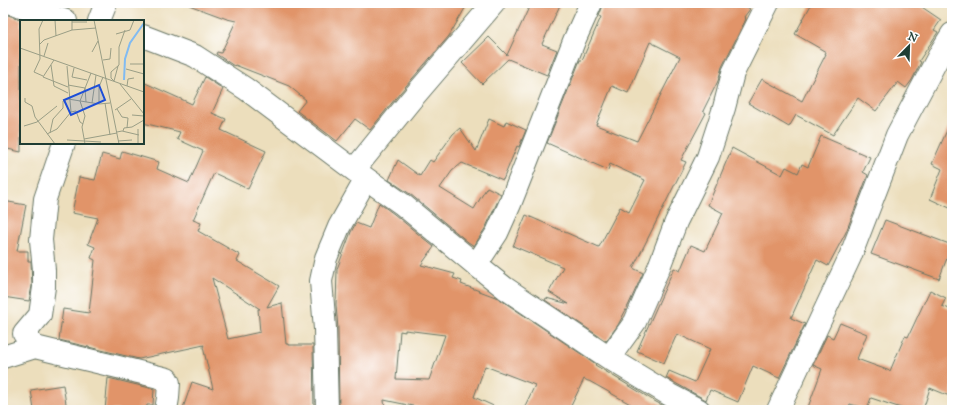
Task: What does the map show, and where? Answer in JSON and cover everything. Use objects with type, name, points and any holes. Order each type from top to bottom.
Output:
[{"type":"street","points":[[12,3],[63,20]]},
{"type":"street","points":[[327,410],[325,329],[321,281],[326,258],[360,174],[410,101],[494,3]]},
{"type":"street","points":[[476,266],[497,233],[507,211],[574,41],[591,3]]},
{"type":"street","points":[[609,358],[636,322],[676,222],[708,157],[724,108],[733,73],[768,3]]},
{"type":"street","points":[[778,410],[850,257],[897,135],[952,34]]},
{"type":"street","points":[[144,36],[195,56],[246,89],[402,204],[476,266],[505,288],[609,358],[699,410]]},
{"type":"street","points":[[35,348],[24,334],[40,315],[44,287],[41,240],[45,199],[64,144]]},
{"type":"street","points":[[3,357],[35,348],[167,379],[169,383],[166,410]]},
{"type":"building","points":[[189,3],[468,3],[449,36],[370,130],[355,119],[337,141],[297,111],[306,100],[289,86],[235,65],[234,66],[216,54],[217,52],[221,53],[236,21],[189,5]]},
{"type":"building","points":[[531,3],[561,3],[542,44],[557,50],[547,75],[508,59],[482,84],[462,63],[489,37],[507,55]]},
{"type":"building","points":[[603,3],[740,3],[750,9],[744,17],[746,19],[722,67],[718,81],[703,111],[706,113],[681,160],[686,162],[633,268],[643,273],[618,325],[606,341],[545,300],[546,298],[569,304],[549,292],[563,267],[513,246],[526,215],[599,247],[620,207],[629,212],[645,180],[610,164],[608,170],[547,143],[580,60],[582,60],[601,17],[599,16]],"holes":[[[650,42],[680,57],[637,141],[596,125],[612,86],[628,93]]]},
{"type":"building","points":[[812,3],[916,3],[941,20],[934,30],[938,32],[919,61],[921,62],[906,88],[898,82],[876,111],[858,98],[833,135],[796,115],[789,127],[748,103],[762,79],[802,101],[826,54],[826,52],[795,34]]},
{"type":"building","points":[[3,12],[23,20],[20,20],[21,152],[3,148]]},
{"type":"building","points":[[205,77],[223,89],[212,113],[226,119],[221,130],[266,151],[248,189],[214,173],[193,220],[201,223],[198,231],[240,255],[237,261],[279,286],[267,307],[282,303],[286,344],[313,345],[314,410],[183,410],[192,382],[213,389],[203,347],[204,345],[139,359],[59,340],[63,309],[89,313],[95,260],[91,258],[95,247],[88,244],[98,218],[72,213],[79,177],[95,180],[102,154],[120,159],[122,151],[159,162],[157,169],[189,183],[203,151],[177,139],[180,132],[144,123],[144,82],[192,104]],"holes":[[[212,278],[260,309],[258,309],[260,332],[228,339]]]},
{"type":"building","points":[[489,119],[504,126],[506,121],[526,130],[519,147],[517,146],[503,180],[462,163],[452,171],[440,188],[474,209],[487,187],[501,194],[486,227],[474,246],[410,194],[389,180],[398,160],[420,176],[430,160],[433,162],[453,134],[460,128],[476,151]]},
{"type":"building","points":[[952,119],[952,209],[930,199],[942,169],[932,164]]},
{"type":"building","points":[[821,136],[870,157],[863,172],[868,175],[846,232],[828,266],[817,260],[791,318],[805,324],[779,378],[753,366],[738,402],[710,390],[706,400],[666,378],[669,371],[695,382],[710,349],[677,334],[664,363],[637,351],[674,268],[680,271],[691,245],[705,251],[723,213],[708,205],[732,148],[782,175],[786,167],[798,173],[802,164],[808,167]]},
{"type":"building","points":[[3,201],[26,205],[17,251],[28,251],[28,261],[31,261],[32,286],[29,301],[3,297]]},
{"type":"building","points":[[379,203],[434,247],[421,265],[455,274],[453,278],[462,281],[461,284],[498,298],[596,364],[595,365],[672,410],[641,410],[584,379],[569,410],[523,410],[535,385],[485,366],[474,397],[502,410],[432,410],[384,400],[385,410],[339,410],[338,329],[336,305],[337,269],[356,223],[369,228]],"holes":[[[405,330],[445,335],[429,380],[396,379],[400,331],[405,332]]]},
{"type":"building","points":[[885,220],[952,245],[939,279],[871,254]]},
{"type":"building","points":[[930,290],[946,298],[942,306],[952,310],[952,397],[930,388],[923,410],[907,410],[871,398],[867,409],[850,404],[848,410],[807,410],[822,369],[813,365],[827,335],[833,338],[840,323],[867,334],[857,359],[890,371],[905,336],[908,337]]},
{"type":"building","points":[[108,378],[154,389],[153,405],[147,405],[146,410],[105,410]]},
{"type":"building","points":[[63,385],[67,410],[34,410],[31,390]]}]
